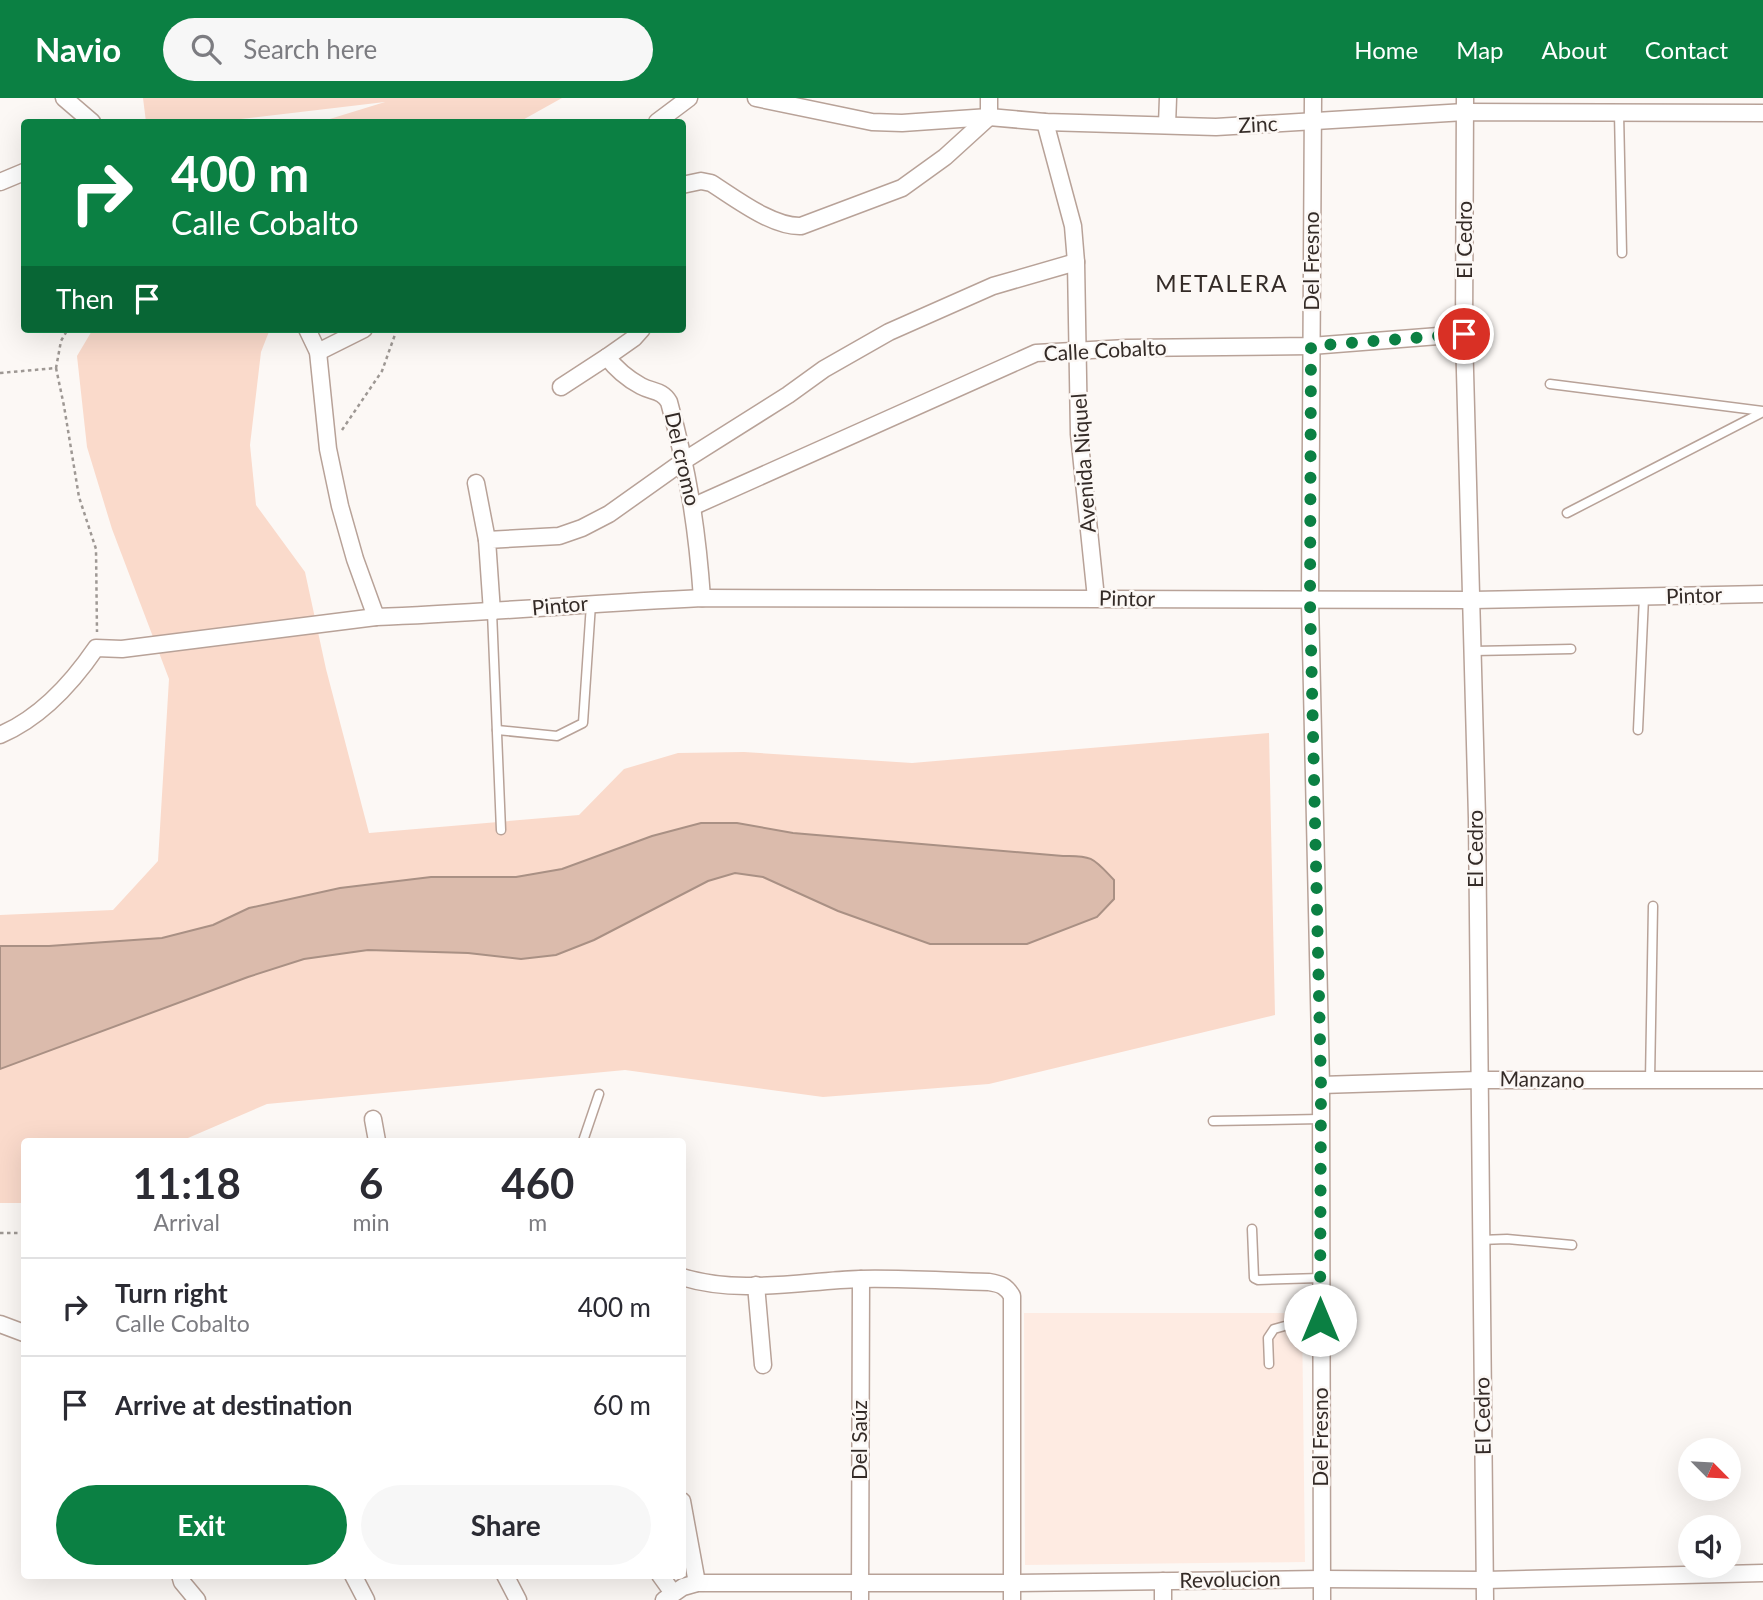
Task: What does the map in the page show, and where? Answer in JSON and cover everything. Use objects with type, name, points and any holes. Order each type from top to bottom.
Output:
[{"type":"street","points":[[65,98],[85,119]]},
{"type":"street","points":[[661,119],[689,98]]},
{"type":"street","name":"Zinc","points":[[756,98],[872,122],[902,123],[989,117],[1045,122],[1226,127],[1312,122],[1465,105],[1619,113],[1763,113]]},
{"type":"street","points":[[686,184],[701,181],[711,183],[773,220],[788,227],[801,226],[902,188],[945,157],[989,117],[989,98]]},
{"type":"street","points":[[1167,125],[1168,98]]},
{"type":"street","name":"Del Fresno","points":[[1313,98],[1310,601],[1321,1085],[1321,1600]]},
{"type":"street","name":"El Cedro","points":[[1465,105],[1464,334],[1477,832],[1485,1600]]},
{"type":"street","name":"Avenida Niquel","points":[[1045,122],[1073,226],[1079,434],[1096,598]]},
{"type":"street","points":[[0,182],[21,173]]},
{"type":"street","points":[[487,540],[571,533],[609,514],[685,460],[788,396],[824,369],[889,332],[993,286],[1076,262]]},
{"type":"street","points":[[309,333],[318,352],[328,449],[355,559],[376,617]]},
{"type":"street","points":[[318,352],[356,333]]},
{"type":"street","points":[[561,387],[607,357],[637,333]]},
{"type":"street","name":"Calle Cobalto","points":[[694,506],[1036,353],[1311,346],[1464,334]]},
{"type":"street","name":"Del cromo","points":[[607,357],[613,366],[633,381],[665,396],[669,402],[694,506],[702,598]]},
{"type":"street","points":[[476,483],[487,540],[492,612]]},
{"type":"street","name":"Pintor","points":[[96,648],[122,649],[376,617],[702,598],[1310,601],[1763,594]]},
{"type":"street","points":[[0,735],[41,709],[60,693],[77,676],[96,648]]},
{"type":"street","name":"Manzano","points":[[1321,1085],[1478,1080],[1763,1080]]},
{"type":"street","points":[[373,1119],[376,1138]]},
{"type":"street","points":[[686,1278],[718,1285],[861,1279],[989,1282],[1008,1289],[1012,1296],[1012,1600]]},
{"type":"street","name":"Del Saúz","points":[[859,1592],[861,1279]]},
{"type":"street","points":[[756,1285],[764,1365]]},
{"type":"street","points":[[0,1324],[21,1332]]},
{"type":"street","points":[[662,1579],[668,1596],[697,1583],[686,1524]]},
{"type":"street","name":"Revolucion","points":[[697,1583],[743,1583],[859,1592],[1013,1583],[1485,1580],[1763,1573]]},
{"type":"street","points":[[181,1579],[197,1600]]},
{"type":"street","points":[[355,1579],[366,1600]]},
{"type":"street","points":[[507,1579],[518,1600]]},
{"type":"street","points":[[1163,1581],[1163,1600]]},
{"type":"street","points":[[743,1583],[743,1600]]},
{"type":"lane","points":[[1619,113],[1622,254]]},
{"type":"lane","points":[[1550,384],[1763,412]]},
{"type":"lane","points":[[1567,513],[1763,412]]},
{"type":"lane","points":[[1638,730],[1644,597]]},
{"type":"lane","points":[[497,730],[557,736],[583,723],[591,604]]},
{"type":"lane","points":[[492,612],[501,830]]},
{"type":"lane","points":[[1473,651],[1571,649]]},
{"type":"lane","points":[[1650,1081],[1653,906]]},
{"type":"lane","points":[[584,1138],[599,1094]]},
{"type":"lane","points":[[1213,1121],[1320,1119]]},
{"type":"lane","points":[[1252,1229],[1254,1278],[1320,1278]]},
{"type":"lane","points":[[1480,1240],[1507,1239],[1572,1245]]},
{"type":"lane","points":[[1269,1364],[1268,1338],[1274,1329],[1320,1320]]},
{"type":"path","points":[[66,333],[61,341],[56,368],[77,487],[96,549],[96,648]]},
{"type":"path","points":[[328,449],[382,371],[396,333]]},
{"type":"path","points":[[0,373],[56,368]]},
{"type":"path","points":[[0,1233],[21,1233]]},
{"type":"shaded area","points":[[143,98],[562,98],[524,119],[330,119],[385,102],[240,119],[146,119]]},
{"type":"shaded area","points":[[91,333],[268,333],[261,352],[250,445],[256,505],[305,572],[326,669],[369,833],[579,815],[624,769],[678,753],[744,752],[912,763],[1269,733],[1275,1015],[989,1084],[823,1097],[625,1070],[267,1104],[188,1138],[21,1138],[21,1203],[0,1203],[0,915],[113,910],[158,861],[169,679],[112,529],[87,447],[77,356]]},
{"type":"shaded area","points":[[701,823],[737,823],[793,833],[1081,856],[1097,863],[1114,880],[1114,899],[1097,917],[1027,944],[930,944],[838,911],[763,877],[735,873],[708,881],[594,940],[556,955],[521,959],[468,953],[368,950],[304,959],[248,977],[0,1069],[0,946],[49,946],[162,938],[213,925],[249,908],[340,888],[431,877],[516,877],[562,869],[652,836]]},
{"type":"shaded area","points":[[1024,1313],[1302,1313],[1305,1562],[1025,1565]]},
{"type":"district","name":"METALERA","points":[[1222,284]]},
{"type":"route","points":[[1320,1320],[1321,1085],[1310,601],[1311,346],[1464,334]]}]
